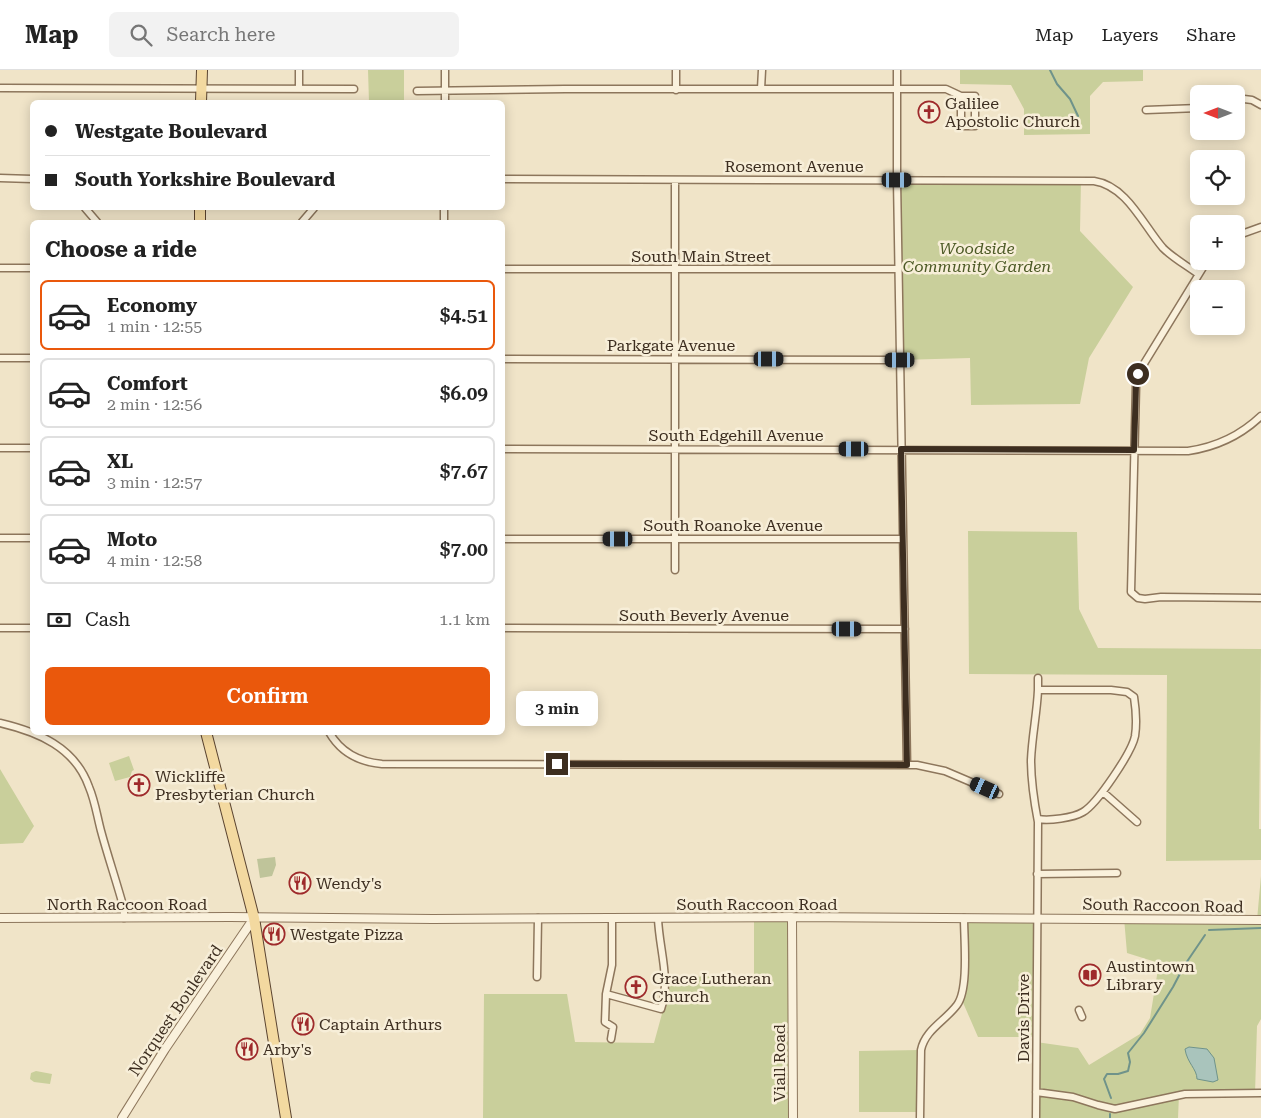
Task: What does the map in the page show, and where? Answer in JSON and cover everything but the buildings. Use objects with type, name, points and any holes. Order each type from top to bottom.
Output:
[{"type":"main road","points":[[201,100],[202,70]]},
{"type":"main road","points":[[207,735],[254,918],[286,1118]]},
{"type":"street","points":[[299,70],[299,89]]},
{"type":"street","points":[[444,100],[445,70]]},
{"type":"street","points":[[676,70],[676,90]]},
{"type":"street","points":[[762,70],[762,90]]},
{"type":"street","points":[[897,70],[898,270],[907,765]]},
{"type":"street","points":[[0,88],[354,89]]},
{"type":"street","points":[[417,91],[946,89],[962,96],[974,96],[974,126],[962,126],[962,96]]},
{"type":"street","points":[[1245,99],[1252,100],[1261,105]]},
{"type":"street","points":[[1146,110],[1190,108]]},
{"type":"street","points":[[0,178],[30,179]]},
{"type":"street","name":"Rosemont Avenue","points":[[505,179],[1098,181],[1112,187],[1122,195],[1165,249],[1198,274]]},
{"type":"street","points":[[675,180],[675,570]]},
{"type":"street","points":[[87,210],[95,220]]},
{"type":"street","points":[[304,220],[312,210]]},
{"type":"street","points":[[1245,233],[1261,227]]},
{"type":"street","points":[[0,268],[30,268]]},
{"type":"street","name":"South Main Street","points":[[505,269],[898,270]]},
{"type":"street","points":[[1200,270],[1138,374],[1134,450],[1133,561],[1130,588],[1134,596],[1140,599],[1161,597],[1261,598]]},
{"type":"street","points":[[0,358],[30,358]]},
{"type":"street","name":"Parkgate Avenue","points":[[505,359],[900,360]]},
{"type":"street","name":"South Edgehill Avenue","points":[[505,449],[1188,451],[1211,447],[1228,440],[1261,416]]},
{"type":"street","points":[[0,448],[30,448]]},
{"type":"street","points":[[0,538],[30,538]]},
{"type":"street","name":"South Roanoke Avenue","points":[[505,538],[903,539]]},
{"type":"street","points":[[0,628],[30,628]]},
{"type":"street","name":"South Beverly Avenue","points":[[505,628],[905,629]]},
{"type":"street","name":"Davis Drive","points":[[1036,1118],[1038,819],[1031,760],[1037,716],[1038,678]]},
{"type":"street","points":[[1038,690],[1111,690],[1127,692],[1134,697],[1136,715],[1135,736],[1132,746],[1103,792],[1084,812],[1061,819],[1038,819]]},
{"type":"street","points":[[0,723],[30,732]]},
{"type":"street","points":[[36,735],[58,745],[75,762],[85,777],[122,902],[124,918]]},
{"type":"street","points":[[331,735],[338,745],[350,756],[382,764],[907,765],[925,766],[945,771],[999,794]]},
{"type":"street","points":[[1103,792],[1137,822]]},
{"type":"street","points":[[1037,874],[1117,873]]},
{"type":"street","name":"South Raccoon Road","points":[[254,918],[792,917],[1261,920]]},
{"type":"street","name":"Viall Road","points":[[792,917],[793,1118]]},
{"type":"street","name":"North Raccoon Road","points":[[0,918],[254,918]]},
{"type":"street","name":"Norquest Boulevard","points":[[122,1118],[165,1049],[254,918]]},
{"type":"street","points":[[537,976],[538,918]]},
{"type":"street","points":[[611,1039],[613,1027],[605,1022],[606,994],[612,965],[612,918]]},
{"type":"street","points":[[606,994],[661,1009],[666,983],[658,918]]},
{"type":"street","points":[[920,1118],[922,1044],[928,1035],[957,1005],[963,992],[964,918]]},
{"type":"street","points":[[1079,1010],[1082,1016]]},
{"type":"street","points":[[1036,1092],[1074,1097],[1115,1109],[1185,1094],[1261,1093]]},
{"type":"green space","points":[[368,70],[404,70],[404,100],[369,100]]},
{"type":"green space","points":[[960,70],[1143,70],[1143,81],[1103,82],[1090,96],[1090,134],[1024,135],[1024,109],[1011,85],[960,84]]},
{"type":"green space","name":"Woodside Community Garden","points":[[897,180],[1081,180],[1080,231],[1133,287],[1089,358],[1080,404],[971,405],[970,358],[900,360]]},
{"type":"green space","points":[[968,531],[1077,532],[1079,609],[1098,648],[1261,649],[1259,829],[1261,829],[1261,860],[1166,861],[1167,675],[969,674]]},
{"type":"green space","points":[[129,756],[134,770],[130,777],[115,781],[109,763]]},
{"type":"green space","points":[[0,769],[34,826],[23,843],[0,844]]},
{"type":"green space","points":[[275,857],[276,865],[272,876],[260,878],[257,859]]},
{"type":"green space","points":[[1261,876],[1261,1019],[1257,1026],[1255,1094],[1179,1095],[1178,1118],[1036,1118],[1036,1042],[1078,1048],[1089,1065],[1140,1034],[1150,1018],[1159,963],[1127,953],[1124,918],[1257,920]],"holes":[[[1189,1047],[1207,1049],[1197,1074],[1185,1049]]]},
{"type":"green space","points":[[792,917],[793,1118],[483,1118],[484,994],[567,994],[575,1042],[654,1043],[672,977],[754,976],[754,918]]},
{"type":"green space","points":[[964,918],[1037,918],[1036,1037],[978,1037],[961,998]]},
{"type":"green space","points":[[921,1050],[920,1112],[859,1112],[859,1051]]},
{"type":"green space","points":[[36,1071],[52,1074],[50,1084],[34,1082],[30,1079],[31,1073]]},
{"type":"water","points":[[1189,1047],[1207,1049],[1214,1058],[1218,1080],[1213,1082],[1197,1079],[1197,1075],[1186,1054],[1185,1049]]},
{"type":"waterway","points":[[1050,70],[1057,84],[1070,99],[1078,116]]},
{"type":"waterway","points":[[1209,930],[1261,928]]},
{"type":"waterway","points":[[1111,1098],[1104,1079],[1107,1074],[1118,1074],[1128,1071],[1130,1062],[1128,1053],[1144,1033],[1205,935]]},
{"type":"place","name":"Galilee Apostolic Church","points":[[929,112]]},
{"type":"place","name":"Wickliffe Presbyterian Church","points":[[139,785]]},
{"type":"place","name":"Wendy's","points":[[300,883]]},
{"type":"place","name":"Westgate Pizza","points":[[274,934]]},
{"type":"place","name":"Austintown Library","points":[[1090,975]]},
{"type":"place","name":"Grace Lutheran Church","points":[[636,987]]},
{"type":"place","name":"Captain Arthurs","points":[[303,1024]]},
{"type":"place","name":"Arby's","points":[[247,1049]]},
{"type":"route","points":[[557,764],[907,765],[901,449],[1134,450],[1138,374]]}]
